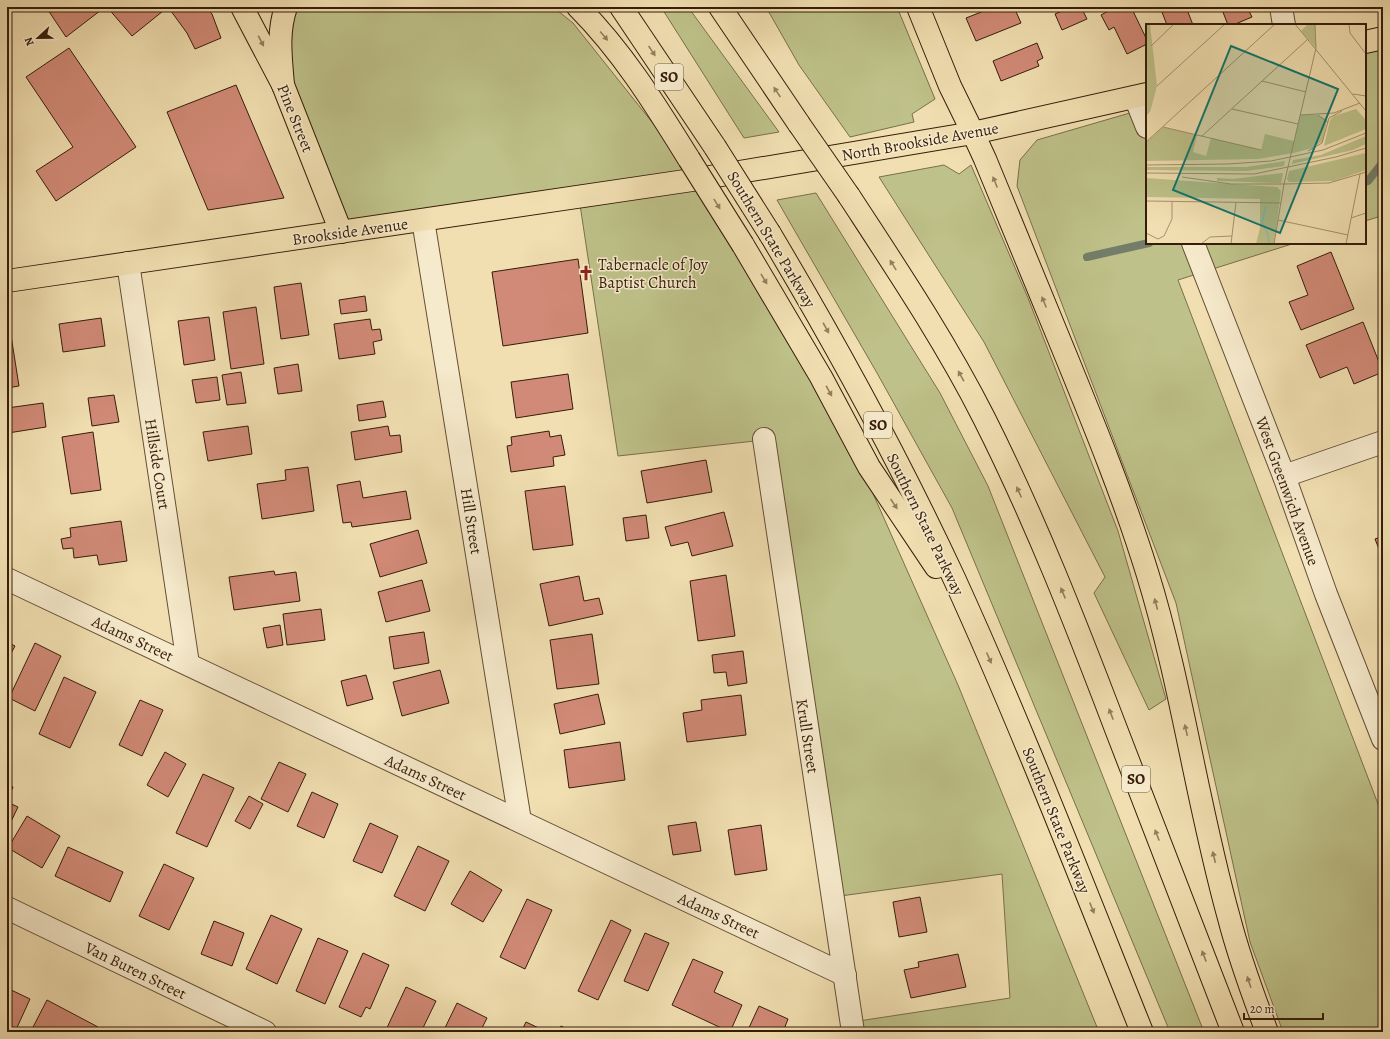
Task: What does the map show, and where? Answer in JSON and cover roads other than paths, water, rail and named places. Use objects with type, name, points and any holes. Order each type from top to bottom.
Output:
[{"type":"main road","name":"Pine Street","points":[[242,7],[283,85],[341,232]]},
{"type":"main road","points":[[283,85],[280,33],[286,7]]},
{"type":"main road","points":[[578,7],[622,57],[646,92],[691,170],[743,245],[821,377],[869,467],[974,623]]},
{"type":"main road","name":"Southern State Parkway","points":[[622,7],[715,147],[770,234],[824,325],[869,406],[934,536],[974,623],[1028,750],[1142,1032]]},
{"type":"main road","name":"SO","points":[[720,7],[849,196],[954,364],[983,416],[1035,527],[1070,610],[1233,1032]]},
{"type":"main road","points":[[918,7],[950,86],[986,159],[1093,422],[1145,565],[1170,660],[1219,881],[1229,919],[1268,1032]]},
{"type":"main road","points":[[1366,42],[1383,38]]},
{"type":"main road","name":"North Brookside Avenue","points":[[691,170],[973,133],[1141,96]]},
{"type":"main road","name":"Brookside Avenue","points":[[7,281],[423,220],[691,170]]},
{"type":"street","points":[[1281,7],[1284,24]]},
{"type":"street","points":[[1141,96],[1146,122]]},
{"type":"street","name":"Hill Street","points":[[423,220],[520,821]]},
{"type":"street","name":"West Greenwich Avenue","points":[[1192,244],[1284,476],[1326,594],[1383,739]]},
{"type":"street","name":"Hillside Court","points":[[128,263],[188,664]]},
{"type":"street","name":"Krull Street","points":[[764,440],[854,1032]]},
{"type":"street","points":[[1284,476],[1383,442]]},
{"type":"street","name":"Adams Street","points":[[7,579],[845,975]]},
{"type":"street","name":"Van Buren Street","points":[[7,908],[265,1032]]},
{"type":"waterway","points":[[1366,182],[1383,162]]},
{"type":"waterway","points":[[1087,257],[1146,244]]},
{"type":"place","name":"Tabernacle of Joy Baptist Church","points":[[586,273]]}]
